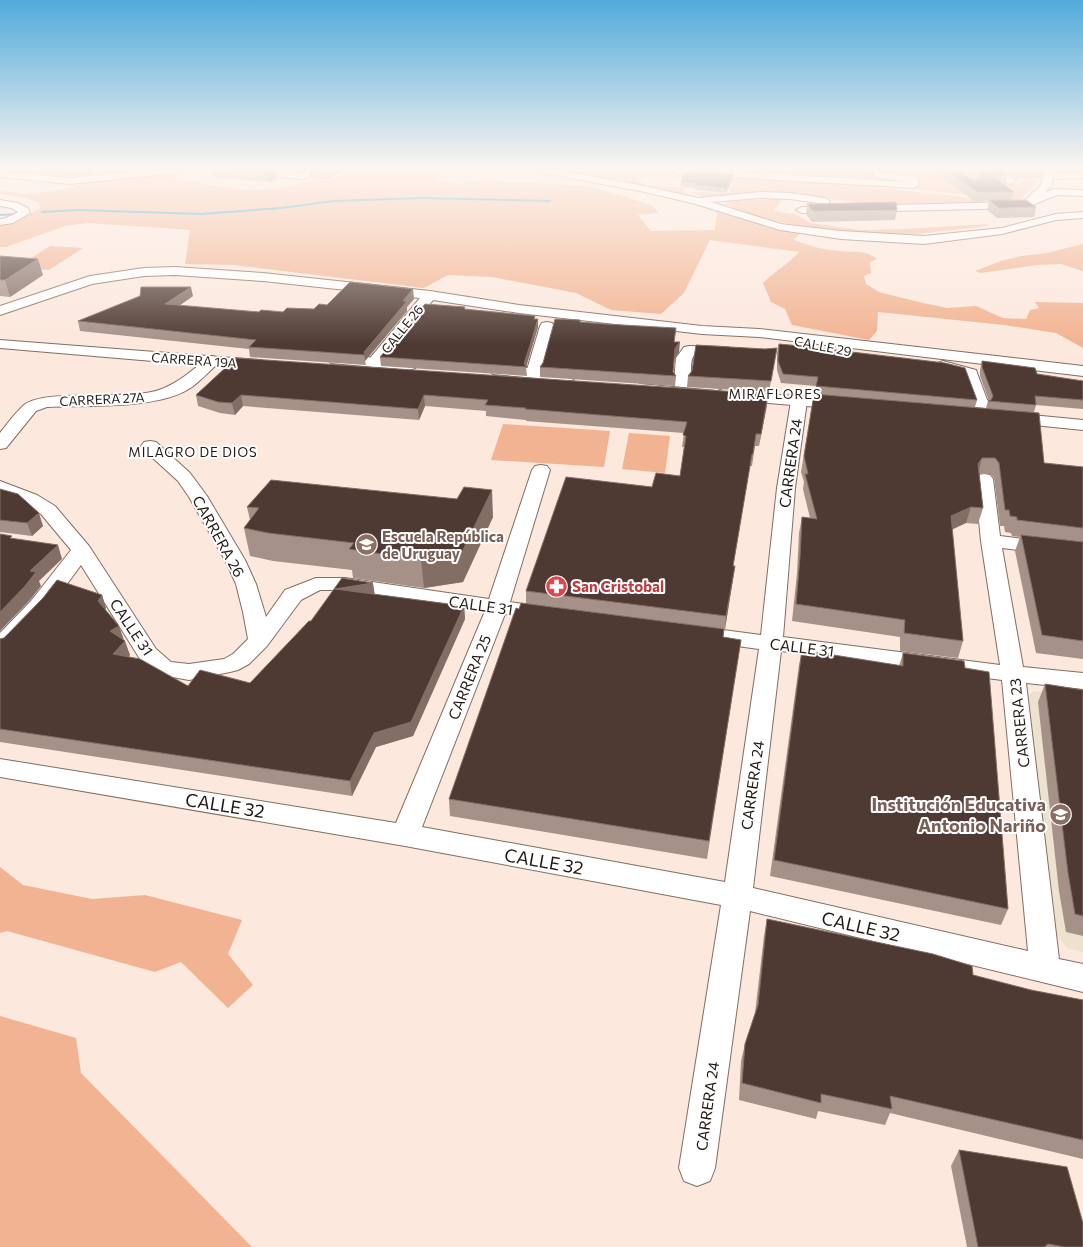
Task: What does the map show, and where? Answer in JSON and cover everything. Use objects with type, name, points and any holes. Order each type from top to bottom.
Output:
[{"type":"street","points":[[789,228],[841,235],[924,240],[1002,231],[1012,228]]},
{"type":"street","points":[[0,311],[90,280],[144,272],[167,271],[263,277],[430,295],[519,309],[702,330],[759,334],[1083,371]]},
{"type":"street","name":"CALLE 26","points":[[374,363],[430,295]]},
{"type":"street","points":[[534,373],[548,326]]},
{"type":"street","name":"CALLE 29","points":[[759,334],[871,355],[958,369],[971,373],[981,405]]},
{"type":"street","name":"CARRERA 19A","points":[[0,335],[28,342],[212,361],[273,360],[28,342],[0,344]]},
{"type":"street","points":[[682,382],[684,358],[689,350],[742,352]]},
{"type":"street","name":"CARRERA 27A","points":[[0,444],[30,408],[45,402],[138,399],[163,394],[186,384],[212,361]]},
{"type":"street","points":[[374,363],[425,371],[320,364],[374,363]]},
{"type":"street","points":[[534,373],[579,381],[483,375],[534,373]]},
{"type":"street","points":[[682,382],[856,400],[799,401],[634,385],[682,382]]},
{"type":"street","name":"CARRERA 24","points":[[697,1168],[738,896],[771,643],[786,488],[799,401]]},
{"type":"street","points":[[1083,414],[981,405],[937,407],[1083,425]]},
{"type":"street","name":"CARRERA 26","points":[[150,446],[173,466],[198,496],[235,560],[246,584],[254,612],[259,641]]},
{"type":"street","name":"CARRERA 25","points":[[405,835],[497,608],[541,470]]},
{"type":"street","name":"CARRERA 23","points":[[984,479],[991,541],[1013,674],[1045,969]]},
{"type":"street","points":[[0,487],[30,499],[48,510],[82,550]]},
{"type":"street","points":[[991,541],[1083,552]]},
{"type":"street","points":[[52,546],[82,550]]},
{"type":"street","points":[[0,646],[39,606],[82,550]]},
{"type":"street","name":"CALLE 31","points":[[82,550],[148,654],[164,669],[189,672],[230,665],[241,659],[259,641],[293,595],[316,584],[345,584],[497,608],[568,617]]},
{"type":"street","name":"CALLE 31","points":[[677,631],[1013,674],[1083,681]]},
{"type":"street","name":"CALLE 32","points":[[0,768],[405,835],[738,896],[1083,978]]},
{"type":"shaded area","points":[[0,228],[59,228],[6,247],[0,247]]},
{"type":"shaded area","points":[[164,228],[649,228],[651,231],[715,230],[715,228],[771,228],[801,232],[794,240],[829,250],[868,254],[877,259],[870,262],[871,273],[864,276],[866,284],[879,292],[947,308],[976,306],[1003,318],[1026,319],[1030,310],[1039,308],[1035,302],[1083,303],[1083,348],[1056,333],[1004,325],[878,312],[877,331],[869,340],[792,325],[785,309],[771,302],[763,283],[799,252],[710,240],[684,293],[661,314],[611,310],[576,293],[492,277],[448,275],[424,288],[234,265],[185,264],[190,230]]},
{"type":"shaded area","points":[[817,228],[847,228],[860,230],[970,228],[906,235],[846,232]]},
{"type":"shaded area","points":[[1083,244],[1083,271],[1061,264],[1038,265],[981,273],[975,271],[1001,261],[1021,256],[1047,253]]},
{"type":"shaded area","points":[[50,246],[83,248],[49,270],[15,268]]},
{"type":"shaded area","points":[[503,424],[610,431],[604,467],[491,460]]},
{"type":"shaded area","points":[[629,433],[670,436],[665,473],[622,469]]},
{"type":"shaded area","name":"Institución Educativa Antonio Nariño","points":[[1035,691],[1083,697],[1083,952],[1067,948],[1054,932],[1025,696]]},
{"type":"shaded area","points":[[0,867],[23,885],[92,899],[145,895],[242,920],[228,954],[253,985],[228,1008],[181,962],[155,972],[7,931],[0,933]]},
{"type":"shaded area","points":[[0,1016],[76,1038],[81,1073],[252,1247],[0,1247]]},
{"type":"building","points":[[0,256],[38,259],[5,280],[0,280]]},
{"type":"building","points":[[350,282],[413,289],[403,301],[407,301],[364,352],[365,355],[249,347],[256,340],[78,321],[140,296],[141,287],[191,287],[165,304],[259,312],[261,310],[283,312],[287,308],[314,309],[319,304],[327,305]]},
{"type":"building","points":[[425,304],[465,307],[464,309],[535,316],[534,319],[538,319],[524,364],[527,367],[380,357]]},
{"type":"building","points":[[555,319],[580,320],[580,322],[605,324],[676,328],[674,342],[680,342],[675,348],[673,372],[676,376],[540,367],[543,363]]},
{"type":"building","points":[[779,344],[945,363],[965,368],[977,400],[816,386],[818,377],[783,374],[778,361]]},
{"type":"building","points":[[696,345],[765,349],[777,348],[771,381],[688,376],[692,371]]},
{"type":"building","points":[[236,358],[768,394],[761,434],[756,434],[752,454],[726,616],[526,591],[566,477],[652,487],[656,473],[680,476],[686,436],[683,435],[687,422],[485,405],[488,400],[424,395],[418,409],[241,395],[232,403],[218,402],[196,395]]},
{"type":"building","points":[[982,361],[1035,368],[1037,374],[1083,381],[1083,400],[1035,396],[1036,405],[988,401],[991,400],[993,396],[982,367]]},
{"type":"building","points":[[814,394],[1039,413],[1044,463],[1083,467],[1083,528],[1017,520],[1017,517],[1010,516],[1009,510],[1005,510],[999,463],[995,458],[982,458],[978,464],[983,508],[971,507],[951,516],[963,641],[904,633],[905,620],[796,604],[802,517],[817,519],[805,474],[808,474],[804,456]]},
{"type":"building","name":"Escuela República de Uruguay","points":[[271,480],[457,499],[464,487],[492,490],[461,554],[421,560],[349,549],[354,543],[268,533],[244,528],[259,508],[247,507]]},
{"type":"building","points":[[0,489],[18,494],[39,513],[27,523],[0,520]]},
{"type":"building","points":[[0,534],[12,536],[10,538],[58,545],[30,571],[36,572],[0,612]]},
{"type":"building","points":[[1021,535],[1083,542],[1083,641],[1042,635]]},
{"type":"building","points":[[342,578],[373,583],[335,589],[464,606],[411,722],[374,733],[350,781],[0,729],[0,639],[4,638],[43,598],[57,580],[102,595],[98,601],[119,626],[110,631],[125,641],[113,654],[140,659],[188,686],[200,670],[250,683],[309,621],[311,621]]},
{"type":"building","points":[[521,603],[724,629],[723,637],[741,640],[709,841],[449,799],[516,608],[519,609]]},
{"type":"building","points":[[802,650],[903,666],[903,653],[964,661],[965,668],[989,672],[1008,909],[774,860]]},
{"type":"building","points":[[1045,684],[1083,690],[1083,916],[1075,914],[1068,873]]},
{"type":"building","points":[[767,919],[933,954],[972,966],[973,975],[1031,990],[1083,1000],[1083,1140],[890,1096],[892,1109],[821,1094],[821,1103],[742,1083],[745,1044],[758,1005]]},
{"type":"building","points":[[959,1150],[1067,1167],[1083,1223],[1083,1247],[1065,1247],[1048,1244],[1044,1247],[978,1247]]},
{"type":"place","name":"Escuela República de Uruguay","points":[[366,545]]},
{"type":"place","name":"San Cristobal","points":[[556,586]]},
{"type":"place","name":"Institución Educativa Antonio Nariño","points":[[1061,814]]},
{"type":"district","name":"MIRAFLORES","points":[[775,394]]},
{"type":"district","name":"MILAGRO DE DIOS","points":[[193,452]]}]
